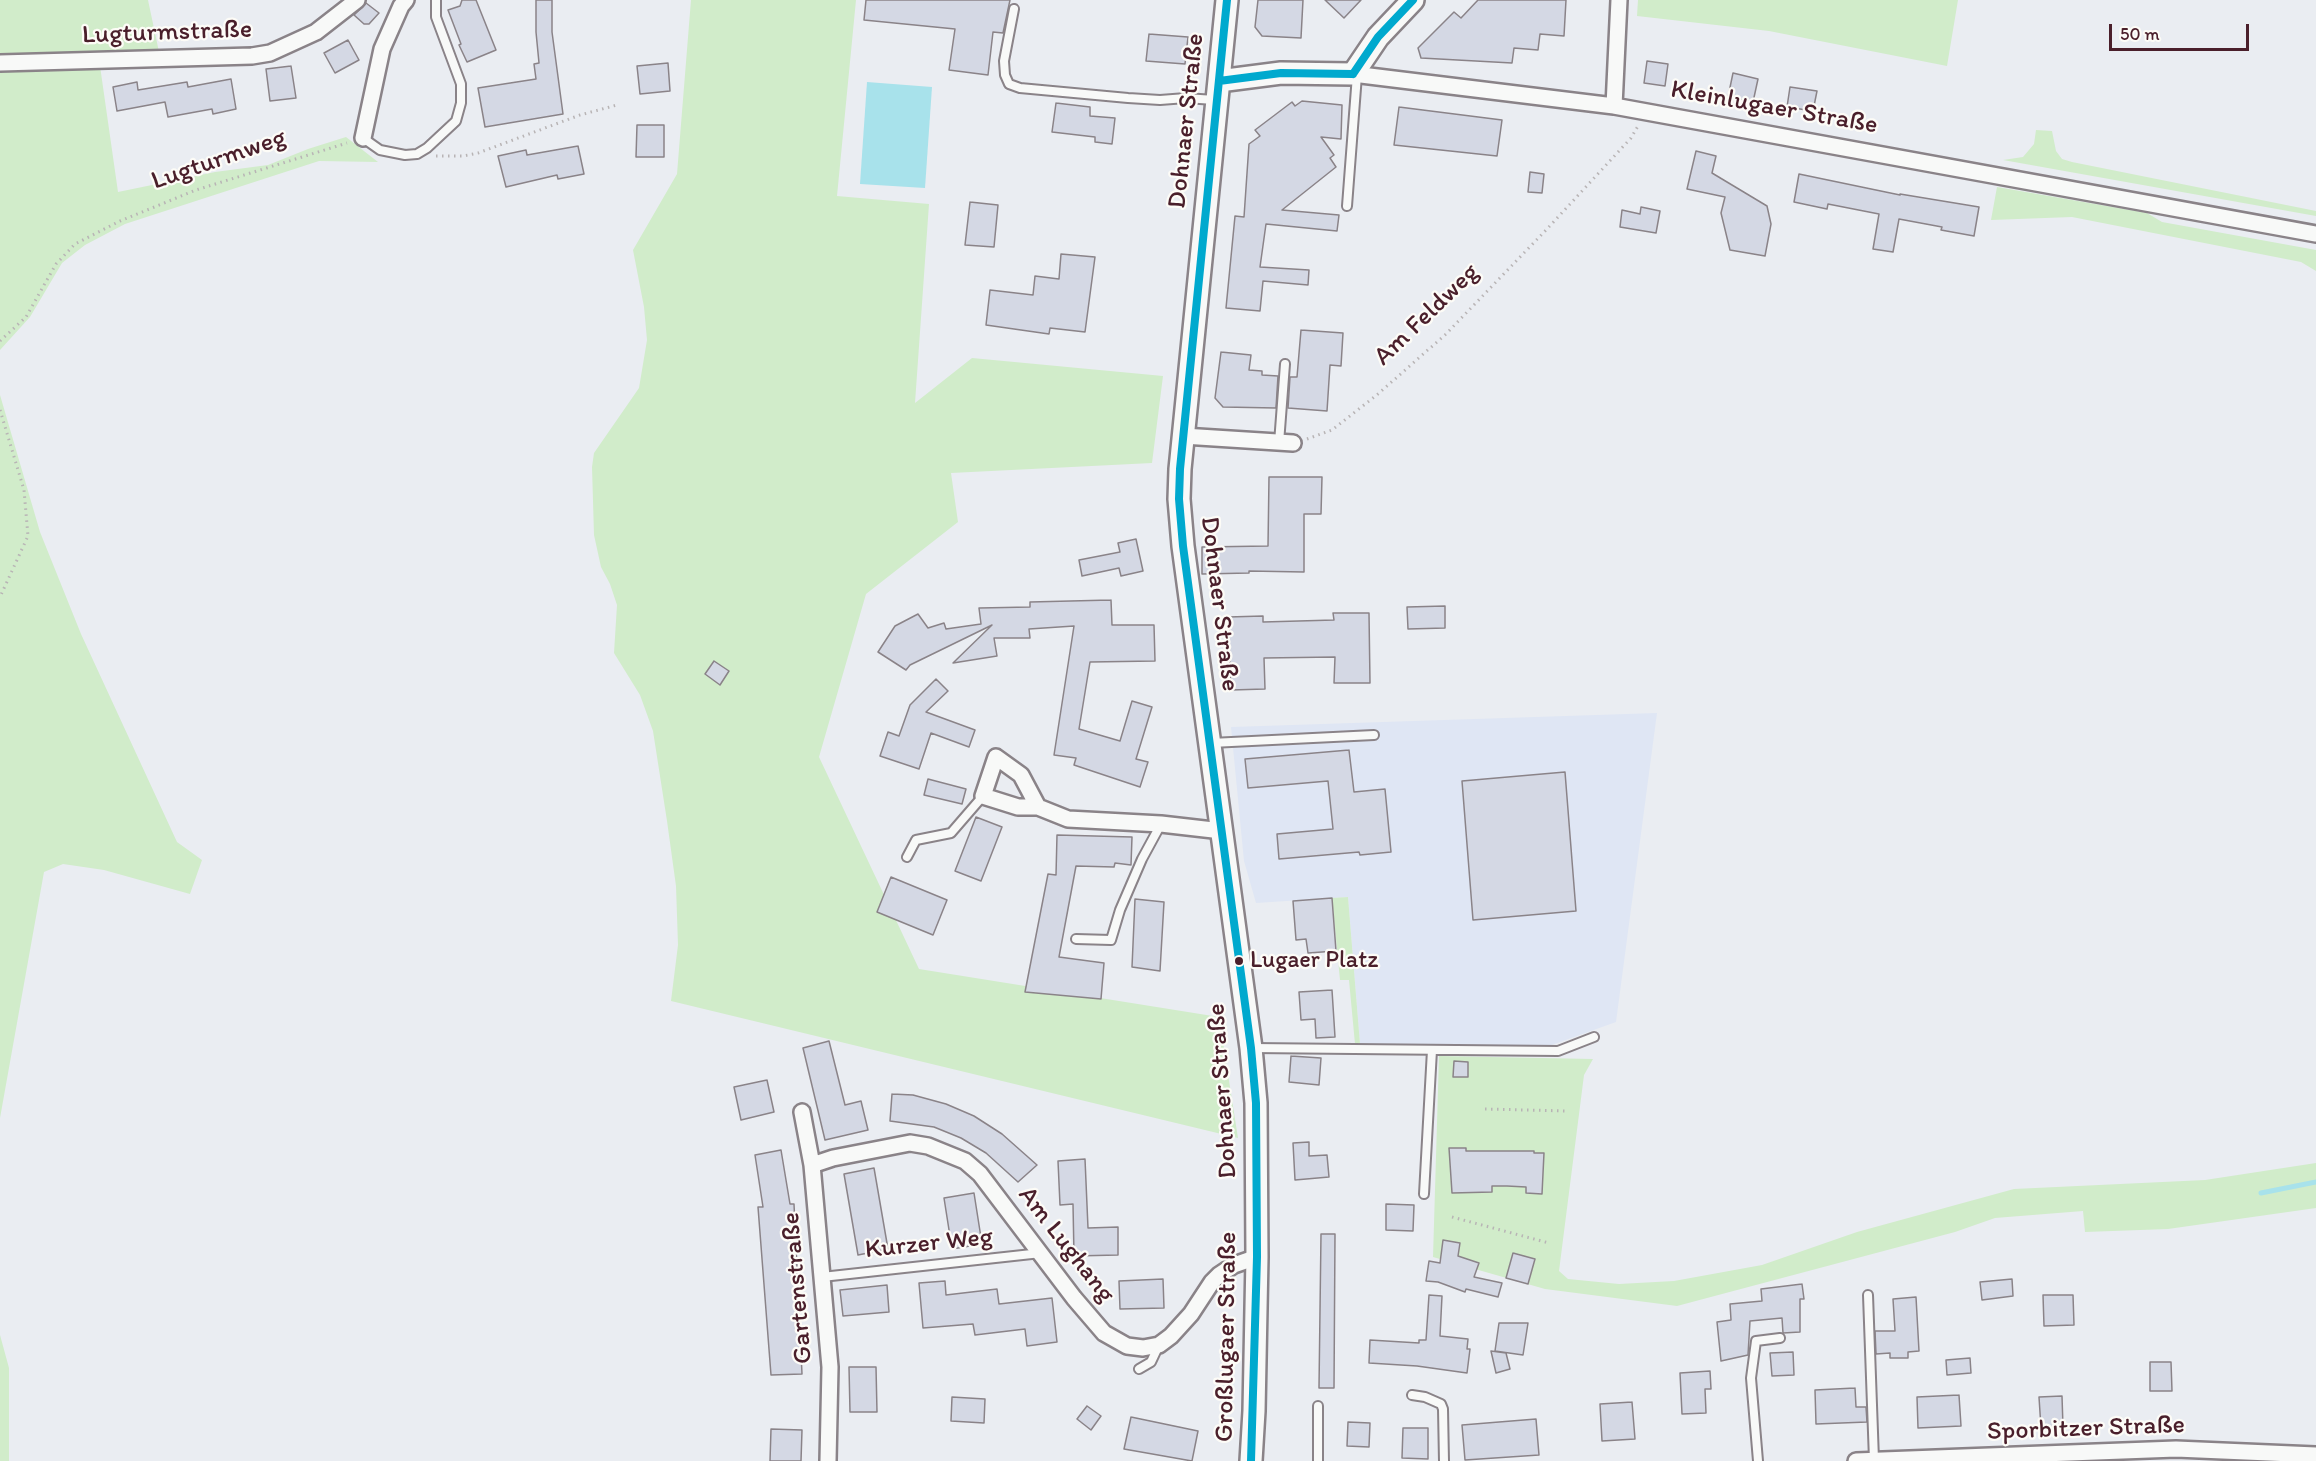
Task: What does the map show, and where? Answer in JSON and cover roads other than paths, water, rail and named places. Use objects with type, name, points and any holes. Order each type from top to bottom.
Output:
[{"type":"main road","name":"Dohnaer Straße","points":[[1227,0],[1183,436],[1179,499],[1183,546],[1251,1048],[1256,1103],[1256,1213]]},
{"type":"main road","points":[[1355,75],[1378,37],[1413,0]]},
{"type":"main road","name":"Kleinlugaer Straße","points":[[1218,90],[1281,73],[1355,75]]},
{"type":"main road","name":"Großlugaer Straße","points":[[1251,1461],[1254,1411],[1256,1213]]},
{"type":"street","name":"Lugturmstraße","points":[[0,63],[252,56],[270,53],[316,32],[357,0]]},
{"type":"street","points":[[363,138],[382,49],[401,6],[406,0]]},
{"type":"street","points":[[1614,106],[1620,0]]},
{"type":"street","name":"Kleinlugaer Straße","points":[[1355,75],[1614,106],[2316,234]]},
{"type":"street","points":[[1183,436],[1286,443]]},
{"type":"street","points":[[1038,807],[1021,775],[996,757],[983,796],[1018,807],[1038,807],[1068,819],[1222,831]]},
{"type":"street","name":"Gartenstraße","points":[[801,1112],[812,1165],[830,1367],[828,1461]]},
{"type":"street","name":"Am Lughang","points":[[812,1165],[910,1143],[928,1146],[965,1161],[981,1174],[1074,1298],[1104,1333],[1127,1346],[1143,1348],[1159,1345]]},
{"type":"street","points":[[1159,1345],[1171,1336],[1191,1314],[1219,1275],[1234,1265],[1257,1257]]},
{"type":"street","name":"Sporbitzer Straße","points":[[1856,1461],[2176,1449],[2316,1455]]},
{"type":"lane","points":[[363,138],[380,150],[405,155],[417,154],[427,148],[456,121],[461,103],[461,84],[436,17],[436,0]]},
{"type":"lane","points":[[1014,9],[1004,61],[1005,75],[1010,84],[1020,88],[1160,100],[1186,98],[1218,90]]},
{"type":"lane","points":[[1347,206],[1355,75]]},
{"type":"lane","points":[[1285,364],[1286,443]]},
{"type":"lane","points":[[1210,743],[1374,735]]},
{"type":"lane","points":[[908,857],[916,840],[951,833],[983,796]]},
{"type":"lane","points":[[1076,939],[1111,940],[1120,910],[1142,859],[1161,825]]},
{"type":"lane","points":[[1251,1048],[1558,1051],[1594,1037]]},
{"type":"lane","points":[[1424,1194],[1432,1050]]},
{"type":"lane","name":"Kurzer Weg","points":[[822,1277],[1041,1252]]},
{"type":"lane","points":[[1868,1295],[1874,1460]]},
{"type":"lane","points":[[1758,1461],[1751,1378],[1756,1341],[1780,1338]]},
{"type":"lane","points":[[1139,1369],[1151,1362],[1159,1345]]},
{"type":"lane","points":[[1412,1395],[1425,1397],[1441,1404],[1444,1461]]},
{"type":"lane","points":[[1318,1406],[1318,1461]]},
{"type":"water","points":[[867,82],[932,87],[925,188],[860,184]]},
{"type":"waterway","points":[[2261,1193],[2316,1182]]},
{"type":"place","name":"Lugaer Platz","points":[[1239,961]]}]
